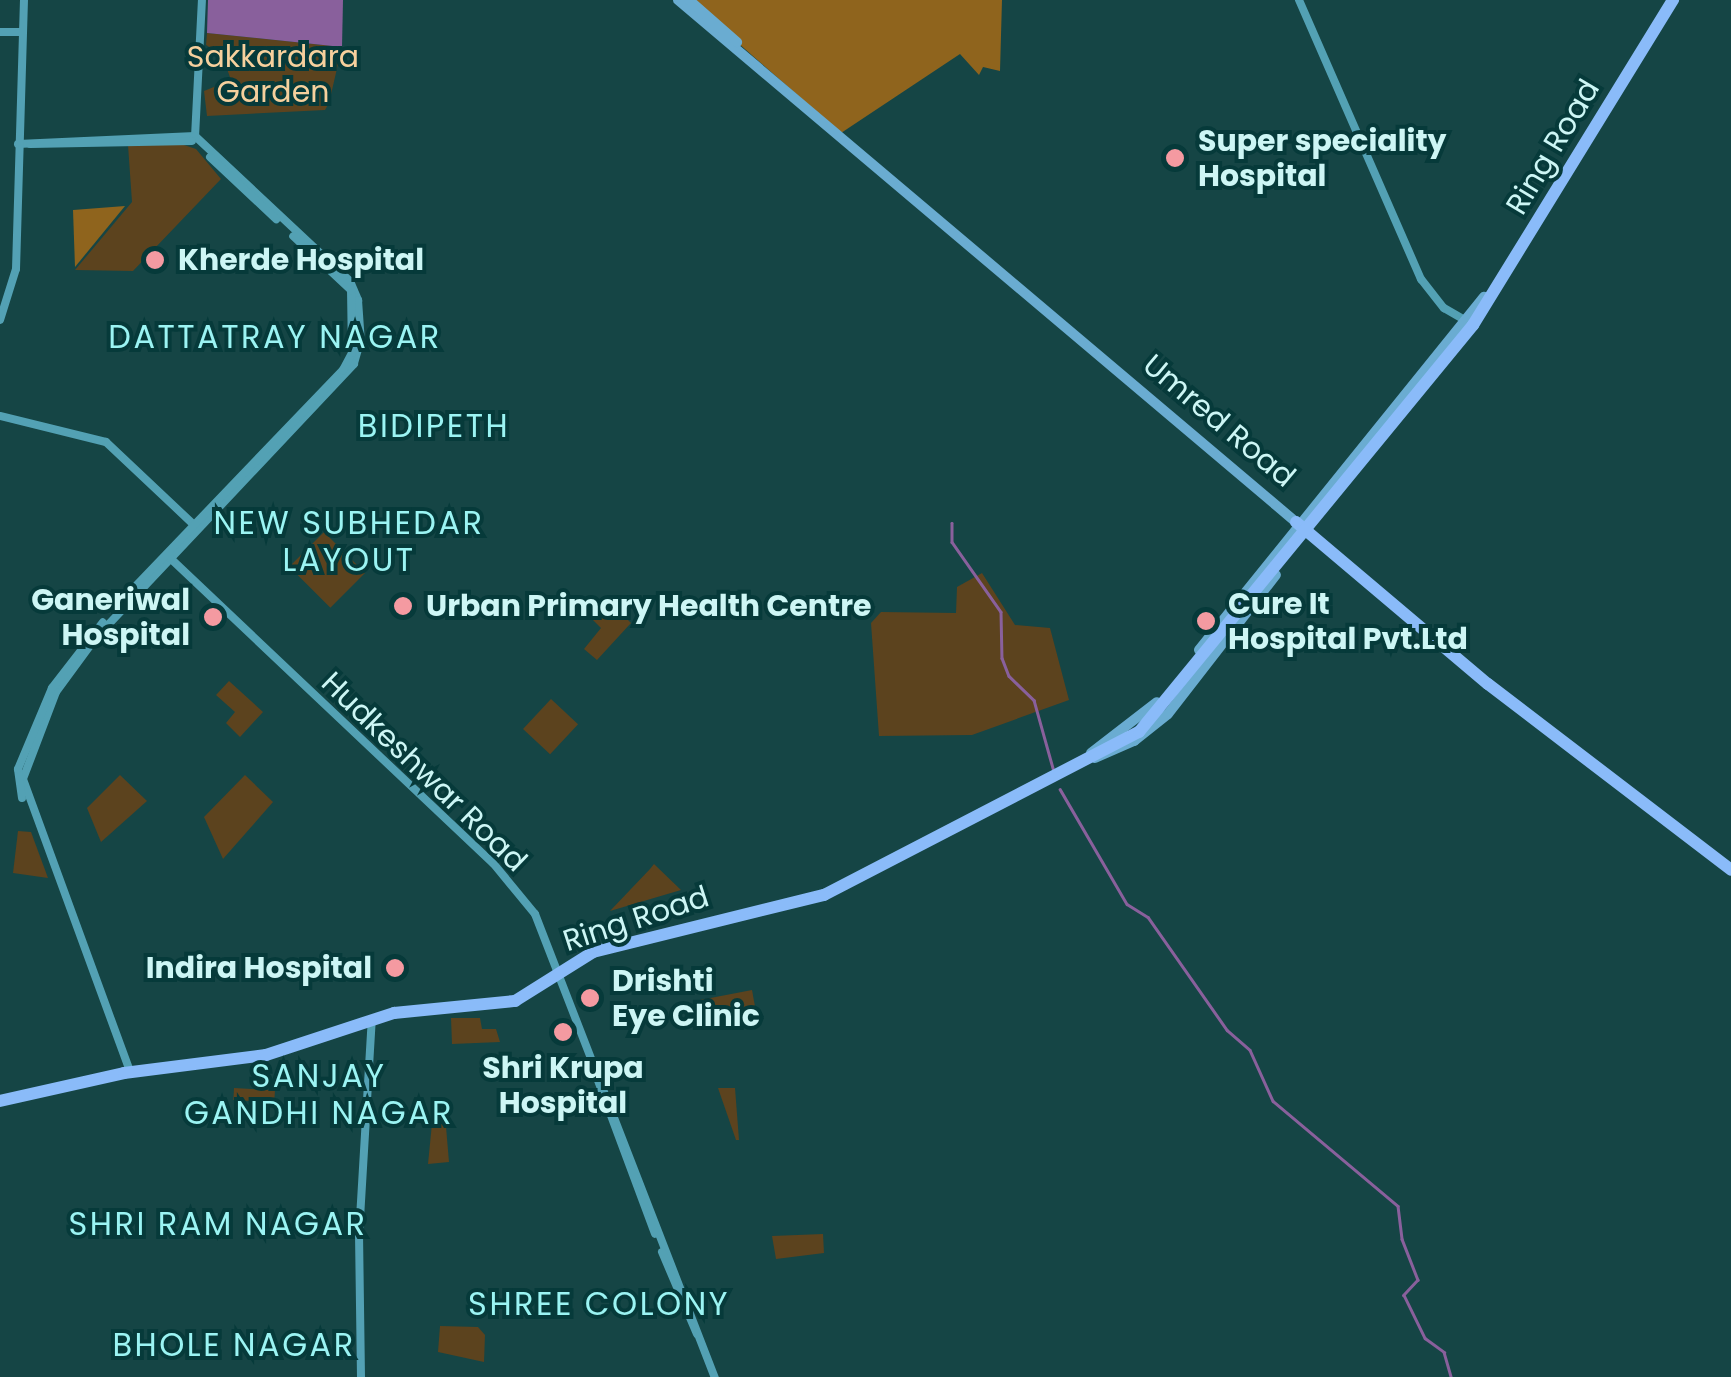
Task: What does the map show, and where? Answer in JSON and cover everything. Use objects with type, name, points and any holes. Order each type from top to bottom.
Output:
[{"type":"highway","name":"Ring Road","points":[[0,1098],[126,1069],[266,1054],[376,1016],[500,1006],[555,967],[594,952],[718,917],[815,900],[1093,756],[1162,710],[1300,523],[1484,298],[1669,0]]},
{"type":"highway","name":"Ring Road","points":[[1300,523],[1471,320],[1669,0]]},
{"type":"highway","points":[[1300,523],[1678,829],[1731,866]]},
{"type":"main road","points":[[0,320],[16,270],[24,0]]},
{"type":"main road","points":[[194,138],[202,0]]},
{"type":"main road","points":[[1301,0],[1431,292],[1450,311],[1471,320],[1484,298]]},
{"type":"main road","name":"Umred Road","points":[[683,1],[1300,523]]},
{"type":"main road","points":[[0,32],[22,32]]},
{"type":"main road","points":[[18,144],[194,138],[351,290],[355,338],[343,370],[70,658],[18,769],[22,798],[126,1069]]},
{"type":"main road","points":[[0,416],[106,442],[196,526]]},
{"type":"main road","name":"Hudkeshwar Road","points":[[168,556],[493,863],[535,914],[714,1377]]},
{"type":"main road","points":[[361,1377],[359,1235],[376,1016]]},
{"type":"green space","name":"Sakkardara Garden","points":[[207,33],[342,47],[325,110],[207,116],[204,91],[231,80],[222,55],[206,45]]},
{"type":"green space","points":[[175,142],[196,149],[221,179],[133,271],[75,270],[132,202],[128,145]]},
{"type":"green space","points":[[324,532],[365,573],[330,608],[289,567]]},
{"type":"green space","points":[[982,573],[1015,625],[1050,628],[1069,700],[972,735],[879,736],[871,623],[881,612],[956,613],[957,587]]},
{"type":"green space","points":[[610,602],[631,623],[597,660],[584,649],[601,628],[589,616]]},
{"type":"green space","points":[[229,681],[263,712],[240,737],[226,723],[235,712],[216,695]]},
{"type":"green space","points":[[551,699],[578,724],[550,754],[523,729]]},
{"type":"green space","points":[[120,775],[147,801],[101,842],[87,808]]},
{"type":"green space","points":[[245,775],[273,802],[223,859],[204,817]]},
{"type":"green space","points":[[18,831],[31,832],[48,878],[13,873]]},
{"type":"green space","points":[[654,864],[681,890],[610,911],[650,869]]},
{"type":"green space","points":[[752,990],[758,1023],[709,1024],[700,1000]]},
{"type":"green space","points":[[451,1018],[480,1018],[482,1029],[496,1029],[500,1042],[452,1044]]},
{"type":"green space","points":[[234,1088],[275,1090],[274,1102],[233,1100]]},
{"type":"green space","points":[[718,1088],[735,1088],[739,1140],[736,1140]]},
{"type":"green space","points":[[433,1113],[445,1115],[449,1162],[428,1164]]},
{"type":"green space","points":[[823,1234],[824,1253],[776,1259],[772,1236]]},
{"type":"green space","points":[[440,1326],[478,1327],[485,1335],[484,1362],[438,1352]]},
{"type":"shaded area","points":[[208,0],[343,0],[342,47],[207,33]]},
{"type":"shaded area","points":[[689,0],[1002,0],[1000,71],[983,67],[979,75],[960,54],[841,133]]},
{"type":"shaded area","points":[[125,206],[75,267],[73,210]]},
{"type":"waterway","points":[[952,523],[952,542],[1001,612],[1002,658],[1009,676],[1034,700],[1053,768]]},
{"type":"waterway","points":[[1060,789],[1127,904],[1148,917],[1227,1030],[1250,1050],[1273,1101],[1398,1206],[1402,1239],[1418,1280],[1404,1295],[1425,1338],[1444,1352],[1451,1377]]},
{"type":"place","name":"Super speciality Hospital","points":[[1175,158]]},
{"type":"place","name":"Kherde Hospital","points":[[155,260]]},
{"type":"place","name":"Urban Primary Health Centre","points":[[403,606]]},
{"type":"place","name":"Ganeriwal Hospital","points":[[213,617]]},
{"type":"place","name":"Cure It Hospital Pvt.Ltd","points":[[1206,621]]},
{"type":"place","name":"Indira Hospital","points":[[395,968]]},
{"type":"place","name":"Drishti Eye Clinic","points":[[590,998]]},
{"type":"place","name":"Shri Krupa Hospital","points":[[563,1032]]},
{"type":"district","name":"DATTATRAY NAGAR","points":[[275,337]]},
{"type":"district","name":"BIDIPETH","points":[[434,426]]},
{"type":"district","name":"NEW SUBHEDAR LAYOUT","points":[[349,542]]},
{"type":"district","name":"SANJAY GANDHI NAGAR","points":[[319,1096]]},
{"type":"district","name":"SHRI RAM NAGAR","points":[[218,1224]]},
{"type":"district","name":"SHREE COLONY","points":[[599,1304]]},
{"type":"district","name":"BHOLE NAGAR","points":[[234,1345]]}]
